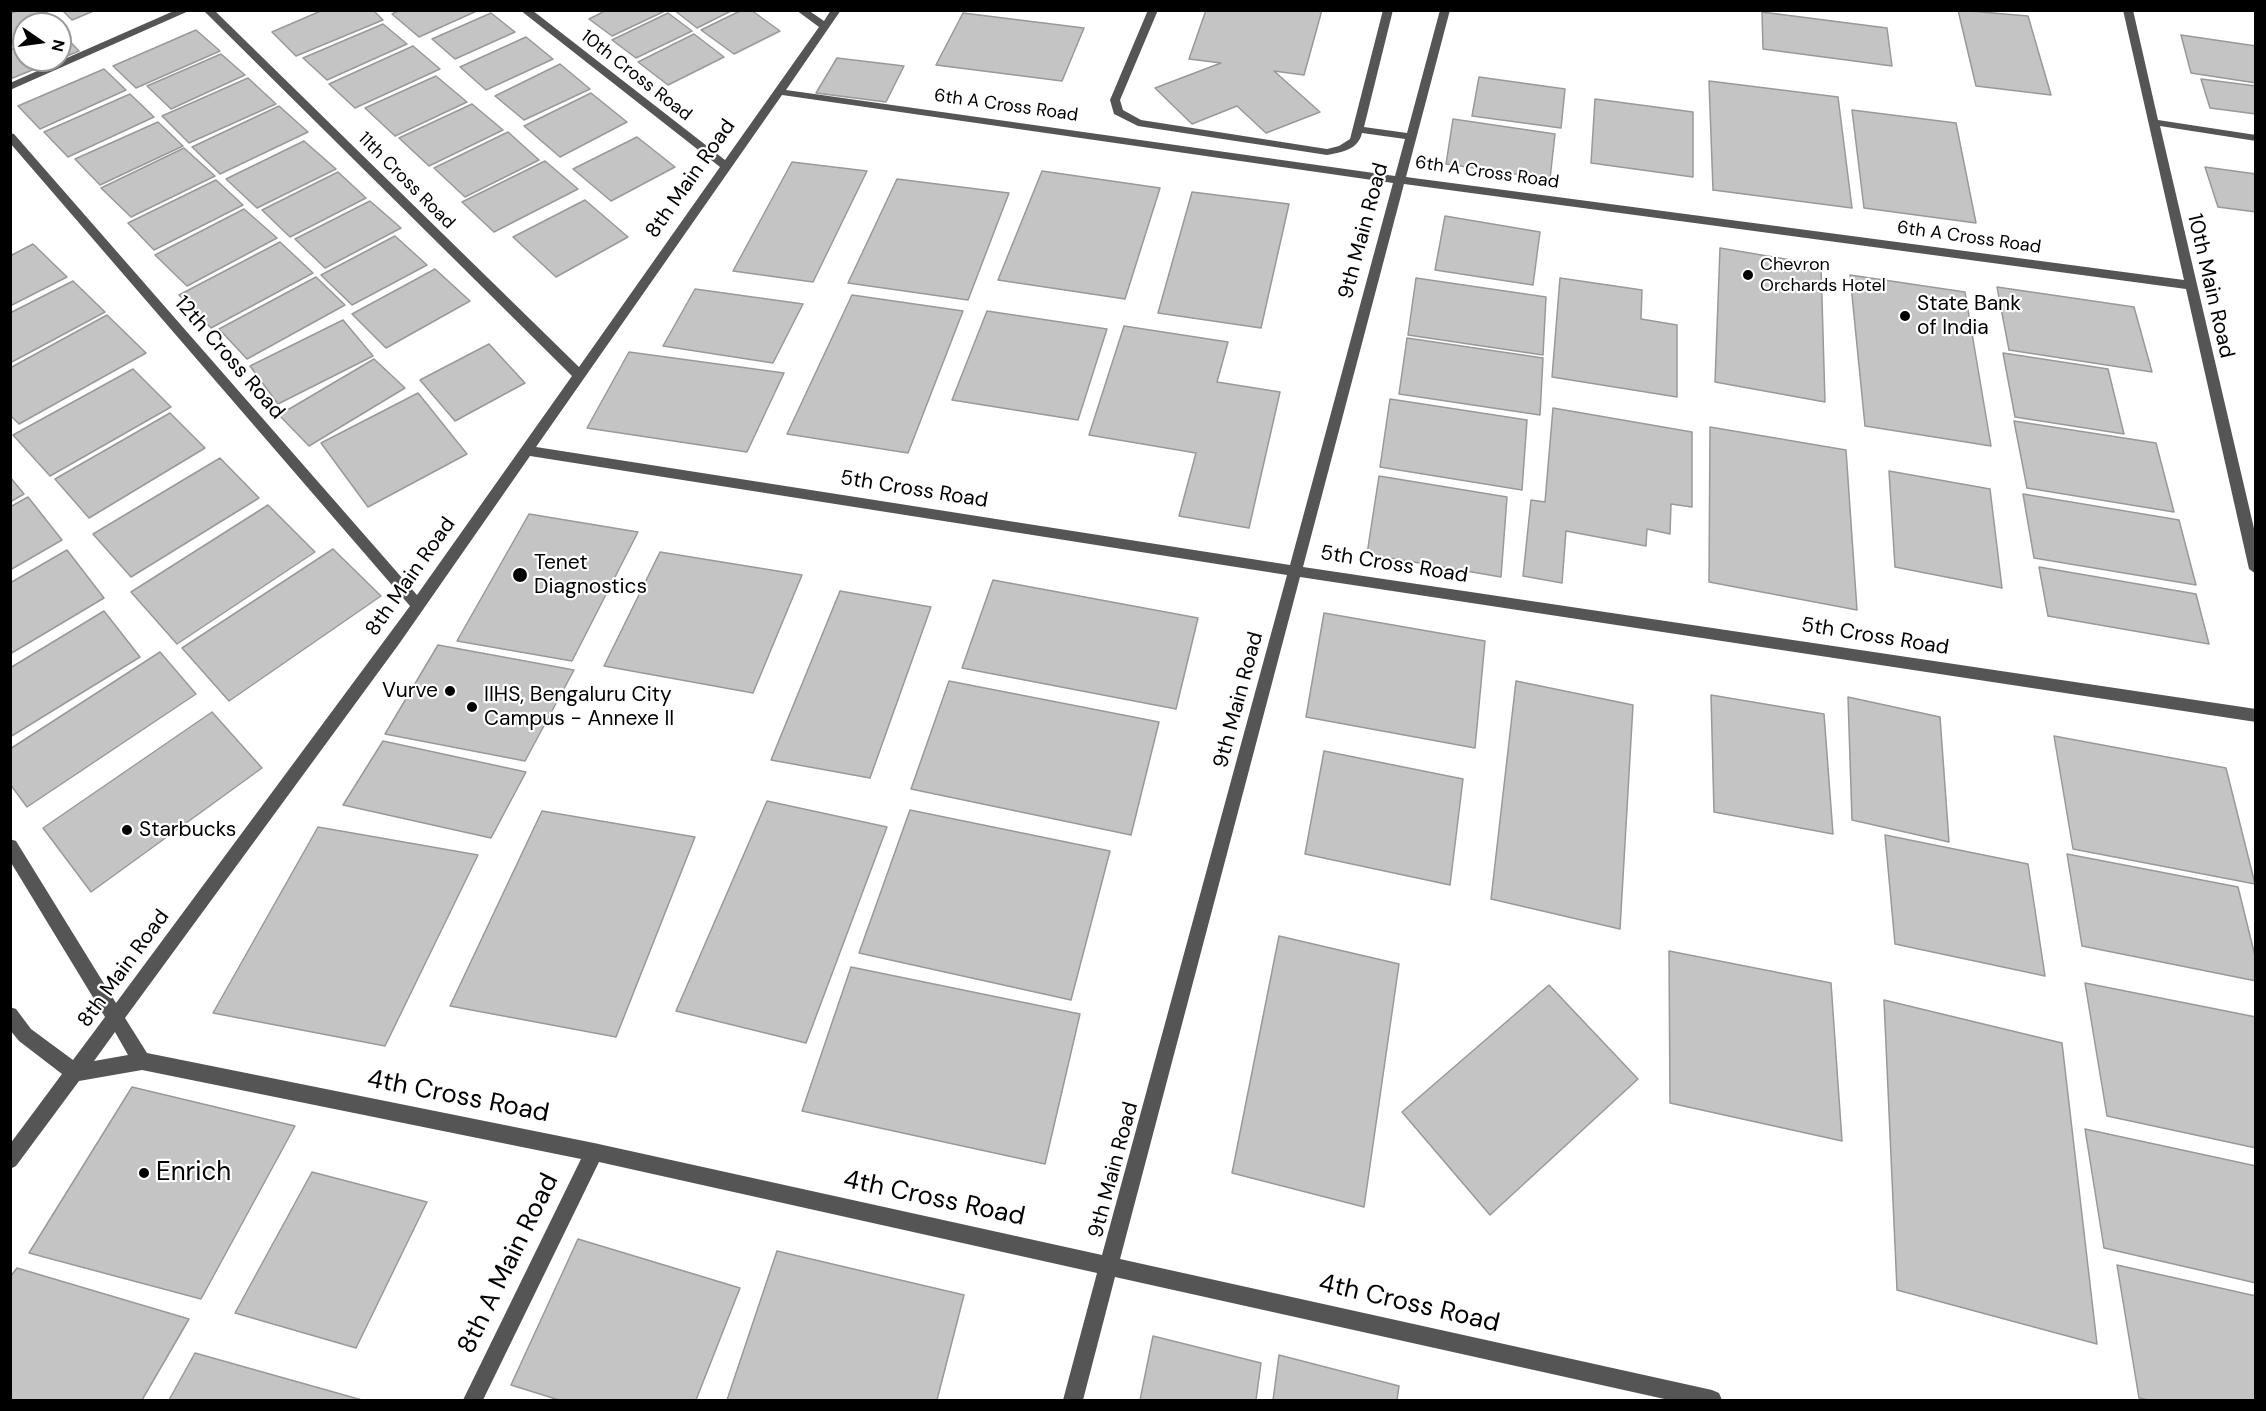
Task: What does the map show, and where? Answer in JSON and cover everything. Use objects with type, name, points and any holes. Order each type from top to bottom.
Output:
[{"type":"street","points":[[10,87],[186,10]]},
{"type":"street","name":"11th Cross Road","points":[[208,10],[580,376]]},
{"type":"street","name":"10th Cross Road","points":[[525,10],[727,167]]},
{"type":"street","points":[[801,10],[825,26]]},
{"type":"street","name":"8th Main Road","points":[[10,1160],[418,606],[836,10]]},
{"type":"street","points":[[1153,10],[1116,100],[1118,112],[1138,123],[1327,152],[1342,149],[1355,141],[1388,10]]},
{"type":"street","name":"9th Main Road","points":[[1073,1401],[1445,10]]},
{"type":"street","name":"10th Main Road","points":[[2128,10],[2256,569]]},
{"type":"street","name":"6th A Cross Road","points":[[780,92],[1400,180],[2190,285]]},
{"type":"street","points":[[2153,122],[2256,138]]},
{"type":"street","points":[[1358,129],[1411,137]]},
{"type":"street","name":"12th Cross Road","points":[[10,136],[418,606]]},
{"type":"street","name":"5th Cross Road","points":[[528,451],[1295,571],[2256,716]]},
{"type":"street","points":[[10,846],[142,1061],[75,1073],[25,1035],[10,1016]]},
{"type":"street","name":"4th Cross Road","points":[[142,1061],[594,1152],[1110,1265],[1712,1401]]},
{"type":"street","name":"8th A Main Road","points":[[473,1401],[594,1152]]},
{"type":"building","points":[[44,10],[46,12],[14,12]]},
{"type":"building","points":[[62,10],[96,10],[72,20],[72,12]]},
{"type":"building","points":[[323,10],[373,10],[383,20],[296,56],[272,32]]},
{"type":"building","points":[[400,10],[479,10],[419,37],[392,14]]},
{"type":"building","points":[[607,10],[665,11],[612,36],[589,19]]},
{"type":"building","points":[[674,10],[733,10],[697,28]]},
{"type":"building","points":[[742,10],[751,10],[780,31],[734,54],[701,30]]},
{"type":"building","points":[[1206,10],[1322,10],[1304,75],[1274,71],[1320,112],[1266,133],[1237,106],[1192,124],[1155,88],[1221,63],[1189,59]]},
{"type":"building","points":[[1958,10],[2028,16],[2051,95],[1976,86]]},
{"type":"building","points":[[1762,12],[1887,28],[1892,66],[1763,49]]},
{"type":"building","points":[[12,13],[12,42],[10,43],[10,14]]},
{"type":"building","points":[[491,13],[515,32],[455,59],[432,39]]},
{"type":"building","points":[[668,13],[692,31],[636,58],[612,40]]},
{"type":"building","points":[[963,13],[1084,28],[1062,81],[936,65]]},
{"type":"building","points":[[383,24],[407,44],[327,80],[303,58]]},
{"type":"building","points":[[196,30],[220,51],[136,88],[113,66]]},
{"type":"building","points":[[694,34],[724,57],[668,85],[638,62]]},
{"type":"building","points":[[2181,35],[2256,46],[2256,83],[2191,73]]},
{"type":"building","points":[[526,37],[553,59],[486,90],[460,67]]},
{"type":"building","points":[[72,44],[79,51],[72,54]]},
{"type":"building","points":[[413,46],[440,69],[355,108],[329,84]]},
{"type":"building","points":[[12,49],[12,72],[27,72],[10,79],[10,50]]},
{"type":"building","points":[[221,54],[245,75],[171,109],[147,86]]},
{"type":"building","points":[[837,58],[904,66],[886,102],[816,93]]},
{"type":"building","points":[[560,64],[590,89],[524,120],[495,96]]},
{"type":"building","points":[[104,69],[126,90],[40,129],[18,106]]},
{"type":"building","points":[[436,76],[467,102],[395,136],[365,108]]},
{"type":"building","points":[[1479,77],[1565,89],[1561,128],[1472,116]]},
{"type":"building","points":[[248,78],[276,104],[189,143],[162,116]]},
{"type":"building","points":[[2201,79],[2256,86],[2256,114],[2210,108]]},
{"type":"building","points":[[1709,81],[1838,97],[1852,208],[1713,190]]},
{"type":"building","points":[[591,93],[627,122],[560,157],[524,126]]},
{"type":"building","points":[[130,94],[154,117],[68,157],[44,132]]},
{"type":"building","points":[[1595,99],[1693,112],[1693,177],[1591,163]]},
{"type":"building","points":[[472,104],[503,130],[429,166],[399,138]]},
{"type":"building","points":[[279,106],[308,132],[220,174],[192,147]]},
{"type":"building","points":[[1852,110],[1956,123],[1976,223],[1864,208]]},
{"type":"building","points":[[1453,119],[1555,134],[1550,179],[1446,164]]},
{"type":"building","points":[[158,122],[183,146],[100,185],[75,159]]},
{"type":"building","points":[[508,132],[539,160],[465,197],[434,168]]},
{"type":"building","points":[[637,137],[675,167],[611,201],[573,169]]},
{"type":"building","points":[[304,141],[336,169],[257,208],[226,179]]},
{"type":"building","points":[[184,148],[215,176],[131,217],[101,188]]},
{"type":"building","points":[[545,161],[578,189],[494,232],[462,202]]},
{"type":"building","points":[[792,162],[867,171],[813,282],[733,271]]},
{"type":"building","points":[[2205,167],[2256,174],[2256,212],[2218,207]]},
{"type":"building","points":[[1042,171],[1160,188],[1125,299],[998,280]]},
{"type":"building","points":[[338,172],[366,198],[290,237],[262,210]]},
{"type":"building","points":[[897,179],[1009,193],[968,300],[848,283]]},
{"type":"building","points":[[216,180],[243,205],[154,250],[128,223]]},
{"type":"building","points":[[1192,192],[1289,204],[1261,328],[1158,313]]},
{"type":"building","points":[[585,200],[628,237],[556,277],[513,237]]},
{"type":"building","points":[[370,201],[401,228],[325,268],[295,239]]},
{"type":"building","points":[[244,209],[277,238],[187,286],[155,255]]},
{"type":"building","points":[[1445,216],[1540,232],[1533,285],[1435,270]]},
{"type":"building","points":[[395,236],[427,265],[352,305],[321,275]]},
{"type":"building","points":[[280,242],[313,273],[211,328],[179,295]]},
{"type":"building","points":[[33,244],[67,277],[10,306],[10,256]]},
{"type":"building","points":[[1720,248],[1821,265],[1825,402],[1715,382]]},
{"type":"building","points":[[435,269],[470,301],[386,348],[352,314]]},
{"type":"building","points":[[1850,275],[1965,292],[1991,446],[1865,426]]},
{"type":"building","points":[[316,277],[345,305],[247,359],[219,329]]},
{"type":"building","points":[[1416,278],[1546,297],[1543,355],[1408,335]]},
{"type":"building","points":[[1560,278],[1642,290],[1641,319],[1677,325],[1677,397],[1552,377]]},
{"type":"building","points":[[73,281],[105,312],[10,363],[10,313]]},
{"type":"building","points":[[1997,287],[2134,307],[2152,372],[2009,350]]},
{"type":"building","points":[[695,289],[803,304],[773,363],[663,346]]},
{"type":"building","points":[[852,295],[963,311],[908,453],[787,434]]},
{"type":"building","points":[[987,311],[1107,329],[1078,420],[952,400]]},
{"type":"building","points":[[107,315],[146,353],[19,424],[10,415],[10,368]]},
{"type":"building","points":[[343,320],[373,356],[278,404],[250,366]]},
{"type":"building","points":[[1124,326],[1228,342],[1217,382],[1280,392],[1249,528],[1179,516],[1196,453],[1089,435]]},
{"type":"building","points":[[1407,338],[1543,358],[1540,415],[1399,394]]},
{"type":"building","points":[[489,344],[525,383],[455,421],[420,380]]},
{"type":"building","points":[[629,352],[784,373],[747,452],[587,428]]},
{"type":"building","points":[[2003,353],[2108,369],[2124,434],[2015,417]]},
{"type":"building","points":[[374,359],[405,388],[309,446],[279,415]]},
{"type":"building","points":[[133,369],[171,407],[50,476],[13,435]]},
{"type":"building","points":[[418,393],[467,454],[368,507],[321,443]]},
{"type":"building","points":[[1390,399],[1527,420],[1522,490],[1380,467]]},
{"type":"building","points":[[1553,408],[1692,432],[1692,507],[1671,504],[1670,534],[1647,529],[1646,546],[1566,531],[1562,583],[1523,576],[1531,500],[1545,502]]},
{"type":"building","points":[[170,413],[205,448],[89,518],[55,479]]},
{"type":"building","points":[[2014,421],[2156,443],[2174,512],[2027,488]]},
{"type":"building","points":[[1710,427],[1846,450],[1857,610],[1709,582]]},
{"type":"building","points":[[220,458],[259,498],[131,577],[93,534]]},
{"type":"building","points":[[1889,471],[1990,489],[2002,588],[1895,567]]},
{"type":"building","points":[[1379,476],[1507,497],[1501,577],[1367,554]]},
{"type":"building","points":[[10,477],[24,494],[10,502]]},
{"type":"building","points":[[2023,494],[2179,520],[2196,585],[2034,558]]},
{"type":"building","points":[[28,497],[62,540],[10,570],[10,507]]},
{"type":"building","points":[[268,505],[315,552],[177,644],[131,592]]},
{"type":"building","points":[[529,514],[638,532],[572,661],[457,641]]},
{"type":"building","points":[[333,549],[381,596],[229,701],[182,648]]},
{"type":"building","points":[[67,550],[104,598],[10,654],[10,583]]},
{"type":"building","points":[[660,552],[802,575],[753,693],[604,666]]},
{"type":"building","points":[[2039,567],[2196,594],[2209,644],[2048,616]]},
{"type":"building","points":[[993,580],[1198,618],[1176,709],[962,668]]},
{"type":"building","points":[[840,591],[931,607],[870,778],[771,760]]},
{"type":"building","points":[[104,611],[140,657],[10,737],[10,668]]},
{"type":"building","points":[[1324,613],[1485,641],[1475,748],[1306,717]]},
{"type":"building","points":[[438,645],[574,670],[525,761],[385,734]]},
{"type":"building","points":[[160,652],[196,694],[27,807],[10,784],[10,749]]},
{"type":"building","points":[[949,681],[1159,722],[1131,835],[911,789]]},
{"type":"building","points":[[1516,681],[1633,705],[1620,929],[1491,899]]},
{"type":"building","points":[[1711,695],[1824,714],[1833,834],[1714,812]]},
{"type":"building","points":[[1848,697],[1940,717],[1949,842],[1852,820]]},
{"type":"building","points":[[212,712],[262,768],[91,892],[43,828]]},
{"type":"building","points":[[2054,736],[2226,768],[2255,884],[2073,849]]},
{"type":"building","points":[[383,741],[526,772],[491,838],[343,805]]},
{"type":"building","points":[[1324,751],[1463,779],[1450,885],[1305,854]]},
{"type":"building","points":[[767,801],[887,827],[806,1043],[676,1011]]},
{"type":"building","points":[[910,810],[1110,851],[1071,1000],[859,953]]},
{"type":"building","points":[[542,811],[695,837],[616,1037],[450,1006]]},
{"type":"building","points":[[318,827],[478,855],[385,1046],[213,1013]]},
{"type":"building","points":[[1885,835],[2028,864],[2045,976],[1895,944]]},
{"type":"building","points":[[2067,854],[2238,887],[2256,960],[2256,981],[2082,946]]},
{"type":"building","points":[[1279,936],[1399,964],[1364,1207],[1232,1173]]},
{"type":"building","points":[[1669,951],[1831,983],[1842,1141],[1670,1103]]},
{"type":"building","points":[[851,967],[1080,1014],[1045,1164],[802,1111]]},
{"type":"building","points":[[2085,983],[2256,1017],[2256,1148],[2107,1116]]},
{"type":"building","points":[[1549,985],[1638,1079],[1490,1215],[1402,1112]]},
{"type":"building","points":[[1884,1000],[2062,1043],[2097,1344],[1897,1290]]},
{"type":"building","points":[[132,1087],[295,1126],[201,1299],[29,1253]]},
{"type":"building","points":[[2085,1129],[2256,1166],[2256,1283],[2104,1248]]},
{"type":"building","points":[[312,1172],[427,1202],[356,1348],[235,1313]]},
{"type":"building","points":[[578,1239],[740,1288],[696,1400],[559,1400],[511,1385]]},
{"type":"building","points":[[777,1251],[964,1295],[937,1400],[727,1400]]},
{"type":"building","points":[[2117,1265],[2256,1296],[2256,1400],[2149,1400],[2139,1398]]},
{"type":"building","points":[[17,1268],[189,1319],[142,1400],[10,1400],[10,1277]]},
{"type":"building","points":[[1153,1336],[1261,1363],[1256,1400],[1140,1400]]},
{"type":"building","points":[[195,1353],[362,1400],[169,1400]]},
{"type":"building","points":[[1279,1355],[1399,1386],[1397,1400],[1273,1400]]},
{"type":"place","name":"Chevron Orchards Hotel","points":[[1748,275]]},
{"type":"place","name":"State Bank of India","points":[[1905,316]]},
{"type":"place","name":"Tenet Diagnostics","points":[[520,575]]},
{"type":"place","name":"Vurve","points":[[450,691]]},
{"type":"place","name":"IIHS, Bengaluru City Campus - Annexe II","points":[[472,707]]},
{"type":"place","name":"Starbucks","points":[[127,830]]},
{"type":"place","name":"Enrich","points":[[144,1173]]}]
